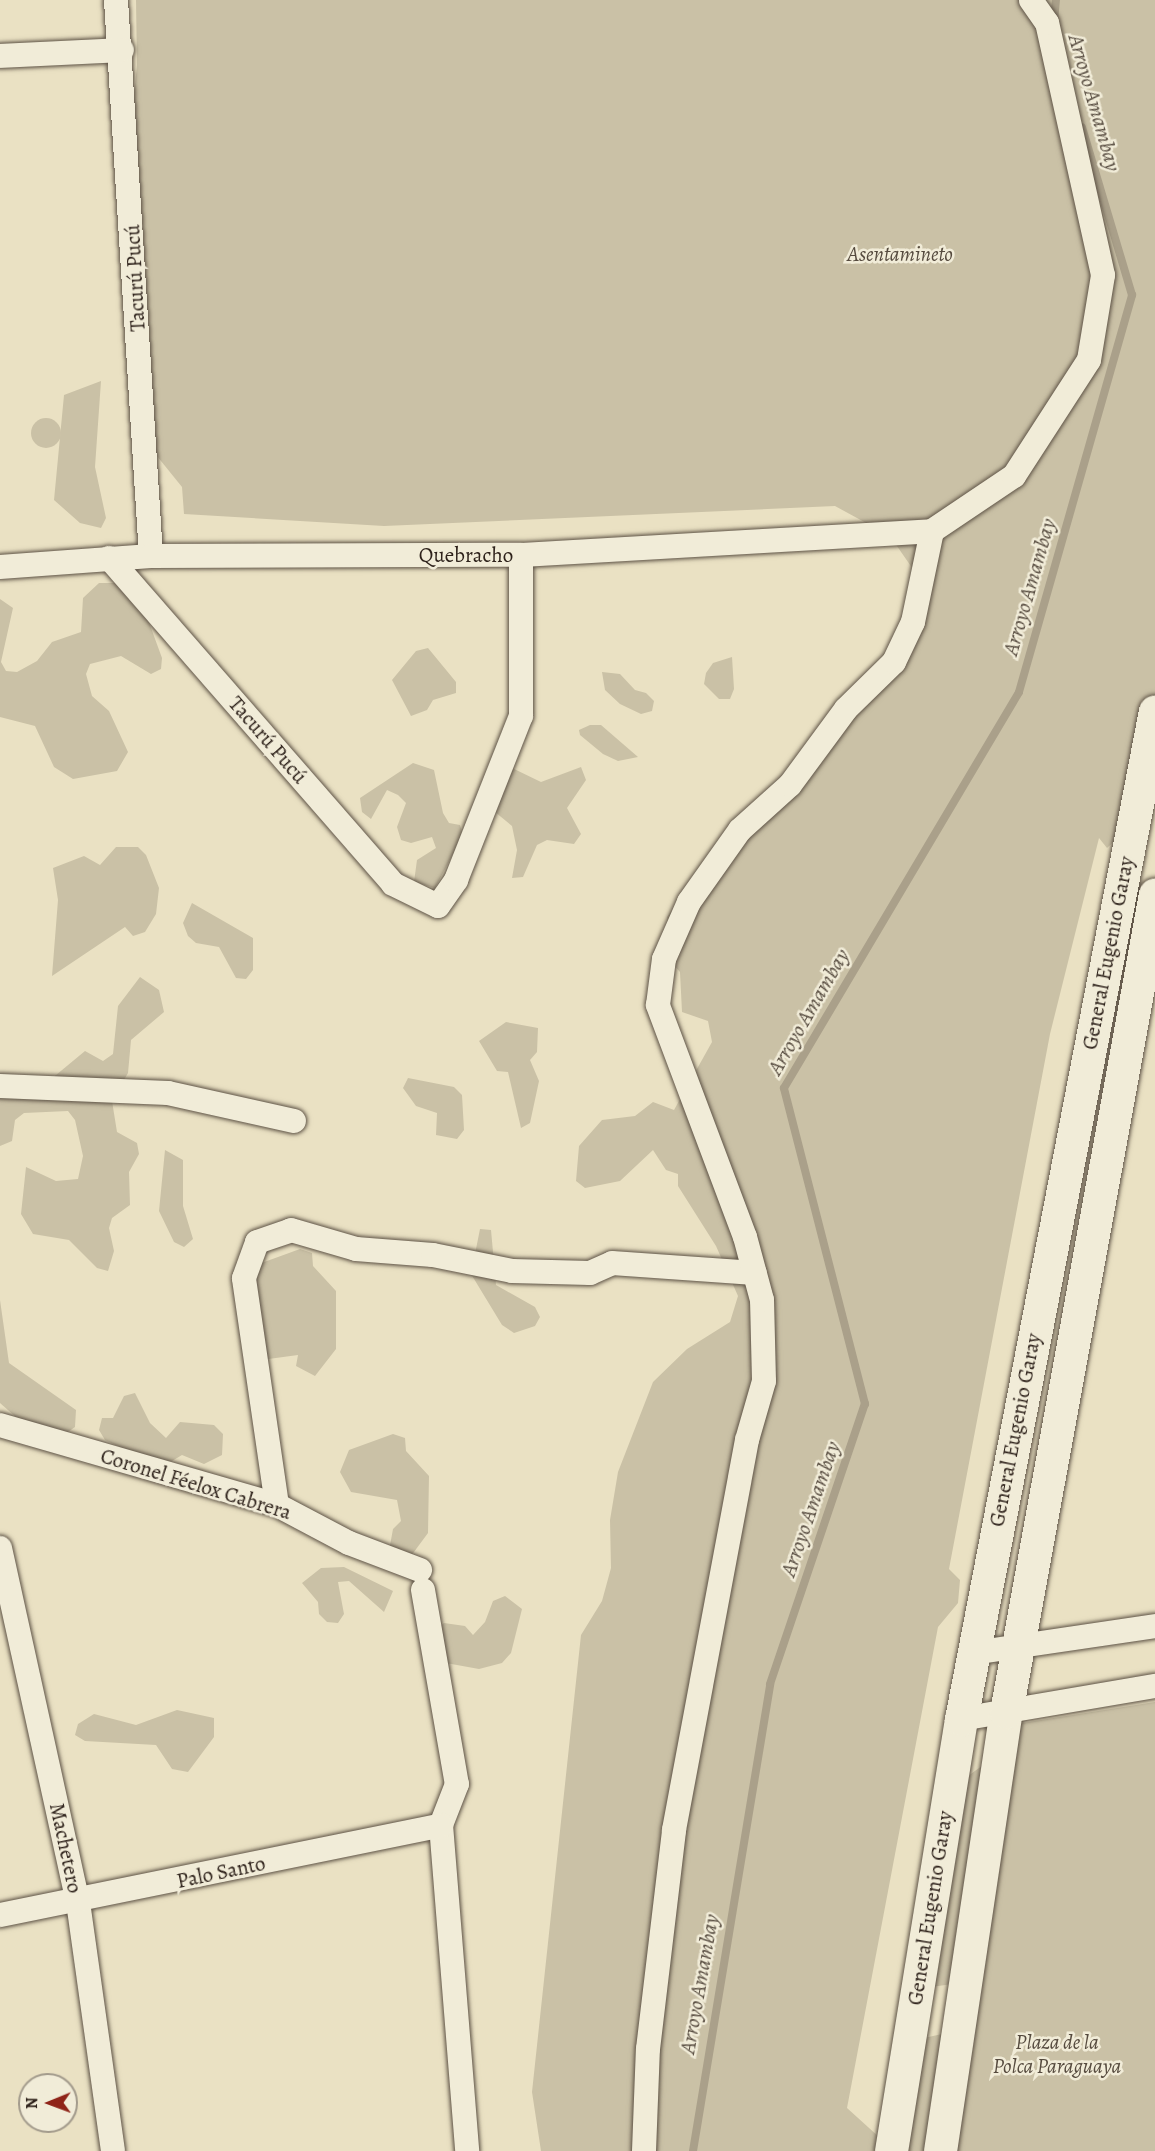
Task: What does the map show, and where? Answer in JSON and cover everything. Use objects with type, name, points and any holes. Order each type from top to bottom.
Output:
[{"type":"street","name":"Tacurú Pucú","points":[[116,0],[122,50],[151,556]]},
{"type":"street","points":[[644,2151],[648,2049],[674,1830],[747,1440],[764,1381],[762,1300],[755,1273],[658,1005],[664,959],[689,902],[740,830],[790,785],[846,709],[894,662],[913,622],[932,531],[1014,476],[1089,360],[1103,275],[1047,23],[1031,0]]},
{"type":"street","points":[[0,57],[122,50]]},
{"type":"street","name":"Quebracho","points":[[0,567],[151,556],[521,555],[932,531]]},
{"type":"street","name":"Tacurú Pucú","points":[[109,558],[393,884],[438,906],[456,880],[521,716],[521,555]]},
{"type":"street","name":"General Eugenio Garay","points":[[891,2151],[973,1653],[1155,711]]},
{"type":"street","name":"General Eugenio Garay","points":[[940,2151],[1017,1647],[1149,959],[1155,894]]},
{"type":"street","points":[[0,1086],[168,1093],[294,1121]]},
{"type":"street","points":[[277,1505],[244,1278],[257,1242],[291,1230],[356,1249],[433,1255],[512,1271],[590,1273],[612,1263],[755,1273]]},
{"type":"street","name":"Coronel Féelox Cabrera","points":[[0,1425],[277,1505],[421,1580],[457,1784],[441,1825]]},
{"type":"street","name":"Machetero","points":[[0,1548],[78,1902],[113,2151]]},
{"type":"street","points":[[973,1653],[1155,1626]]},
{"type":"street","points":[[961,1719],[1155,1686]]},
{"type":"street","points":[[441,1825],[467,2151]]},
{"type":"street","name":"Palo Santo","points":[[0,1915],[78,1902],[441,1825]]},
{"type":"green space","name":"Asentamineto","points":[[136,0],[1155,0],[1155,785],[1123,833],[1107,848],[1099,838],[1050,1034],[949,1569],[960,1580],[958,1603],[938,1627],[847,2108],[879,2137],[879,2151],[541,2151],[532,2092],[581,1635],[602,1601],[611,1568],[610,1520],[618,1472],[653,1382],[687,1349],[730,1322],[738,1296],[716,1246],[678,1186],[678,1174],[666,1170],[653,1150],[620,1181],[585,1188],[576,1181],[579,1146],[602,1120],[635,1116],[653,1102],[674,1110],[712,1042],[708,1021],[682,1012],[680,972],[672,963],[667,917],[722,840],[896,669],[917,575],[890,536],[835,506],[384,526],[184,514],[182,487],[144,440],[128,157],[137,65]]},
{"type":"green space","points":[[101,381],[95,467],[106,518],[101,528],[80,523],[54,500],[64,395]]},
{"type":"green space","points":[[46,418],[52,419],[60,427],[60,439],[52,447],[46,448],[40,447],[32,439],[31,433],[32,427],[40,419]]},
{"type":"green space","points":[[99,583],[120,583],[143,606],[162,658],[161,669],[151,674],[121,656],[90,664],[86,674],[92,696],[109,711],[128,752],[117,771],[73,779],[54,767],[35,726],[0,717],[0,599],[13,608],[1,662],[6,671],[17,672],[37,661],[52,642],[81,632],[83,598]]},
{"type":"green space","points":[[428,648],[456,682],[456,693],[433,700],[427,710],[411,716],[392,680],[416,651]]},
{"type":"green space","points":[[732,657],[734,689],[730,699],[719,699],[704,684],[706,673],[713,663]]},
{"type":"green space","points":[[602,672],[620,674],[635,690],[646,693],[654,701],[652,711],[641,714],[620,704],[605,690]]},
{"type":"green space","points":[[590,725],[601,725],[638,757],[618,761],[603,754],[580,735],[579,730]]},
{"type":"green space","points":[[413,763],[434,770],[443,813],[449,823],[460,825],[463,835],[435,888],[414,882],[417,860],[436,848],[432,837],[411,843],[401,840],[397,827],[406,803],[398,795],[387,790],[371,819],[362,812],[360,798]]},
{"type":"green space","points":[[510,767],[541,782],[581,767],[586,780],[567,808],[581,834],[574,844],[547,840],[537,845],[523,877],[512,878],[517,850],[512,826],[495,812]]},
{"type":"green space","points":[[116,847],[138,847],[146,855],[159,888],[156,914],[145,932],[133,936],[125,927],[52,976],[58,900],[53,868],[84,856],[100,865]]},
{"type":"green space","points":[[192,903],[253,938],[253,970],[246,979],[236,978],[219,947],[196,943],[188,936],[183,923]]},
{"type":"green space","points":[[140,977],[159,990],[164,1012],[131,1040],[128,1073],[112,1101],[117,1132],[137,1143],[139,1154],[129,1172],[130,1205],[112,1218],[109,1228],[114,1251],[108,1271],[97,1268],[69,1240],[33,1234],[21,1214],[26,1167],[56,1181],[78,1179],[83,1156],[75,1120],[68,1111],[24,1113],[15,1120],[12,1141],[0,1146],[0,1085],[50,1080],[85,1051],[103,1061],[113,1054],[118,1006]]},
{"type":"green space","points":[[506,1022],[538,1028],[537,1052],[530,1060],[539,1081],[530,1123],[521,1128],[508,1072],[497,1071],[479,1041]]},
{"type":"green space","points":[[408,1078],[454,1087],[462,1095],[464,1130],[457,1139],[436,1135],[437,1113],[416,1106],[403,1088]]},
{"type":"green space","points":[[165,1150],[183,1160],[183,1206],[193,1239],[184,1247],[174,1242],[159,1211]]},
{"type":"green space","points":[[480,1229],[491,1230],[496,1285],[535,1307],[540,1317],[535,1326],[514,1333],[502,1325],[471,1274]]},
{"type":"green space","points":[[300,1249],[312,1253],[313,1266],[336,1291],[336,1349],[315,1376],[296,1366],[298,1355],[261,1360],[249,1275],[256,1265]]},
{"type":"green space","points":[[0,1300],[9,1363],[76,1410],[75,1427],[65,1434],[17,1418],[0,1403]]},
{"type":"green space","points":[[135,1393],[150,1423],[166,1438],[180,1422],[214,1425],[223,1434],[222,1455],[204,1464],[182,1455],[162,1467],[105,1440],[99,1430],[102,1418],[113,1418],[124,1396]]},
{"type":"green space","points":[[393,1434],[405,1438],[406,1451],[429,1476],[428,1533],[408,1560],[389,1551],[393,1529],[401,1521],[397,1500],[351,1492],[340,1472],[349,1450]]},
{"type":"green space","points":[[344,1567],[393,1591],[384,1612],[349,1581],[338,1582],[344,1614],[338,1623],[327,1622],[319,1614],[318,1602],[302,1583],[321,1568]]},
{"type":"green space","points":[[505,1596],[522,1609],[511,1653],[502,1663],[479,1669],[446,1663],[433,1631],[444,1623],[465,1626],[473,1635],[485,1622],[493,1601]]},
{"type":"green space","name":"Plaza de la Polca Paraguaya","points":[[1155,1702],[1155,2151],[895,2151],[906,2042],[951,2032],[960,1983],[916,1989],[953,1787],[990,1760],[1010,1725]]},
{"type":"green space","points":[[177,1710],[214,1718],[214,1737],[188,1772],[172,1769],[156,1745],[85,1741],[75,1735],[78,1724],[94,1714],[136,1725]]},
{"type":"waterway","name":"Arroyo Amambay","points":[[1054,22],[1056,0]]},
{"type":"waterway","name":"Arroyo Amambay","points":[[693,2151],[770,1684],[865,1404],[784,1088],[1019,692],[1132,295],[1082,127]]}]
